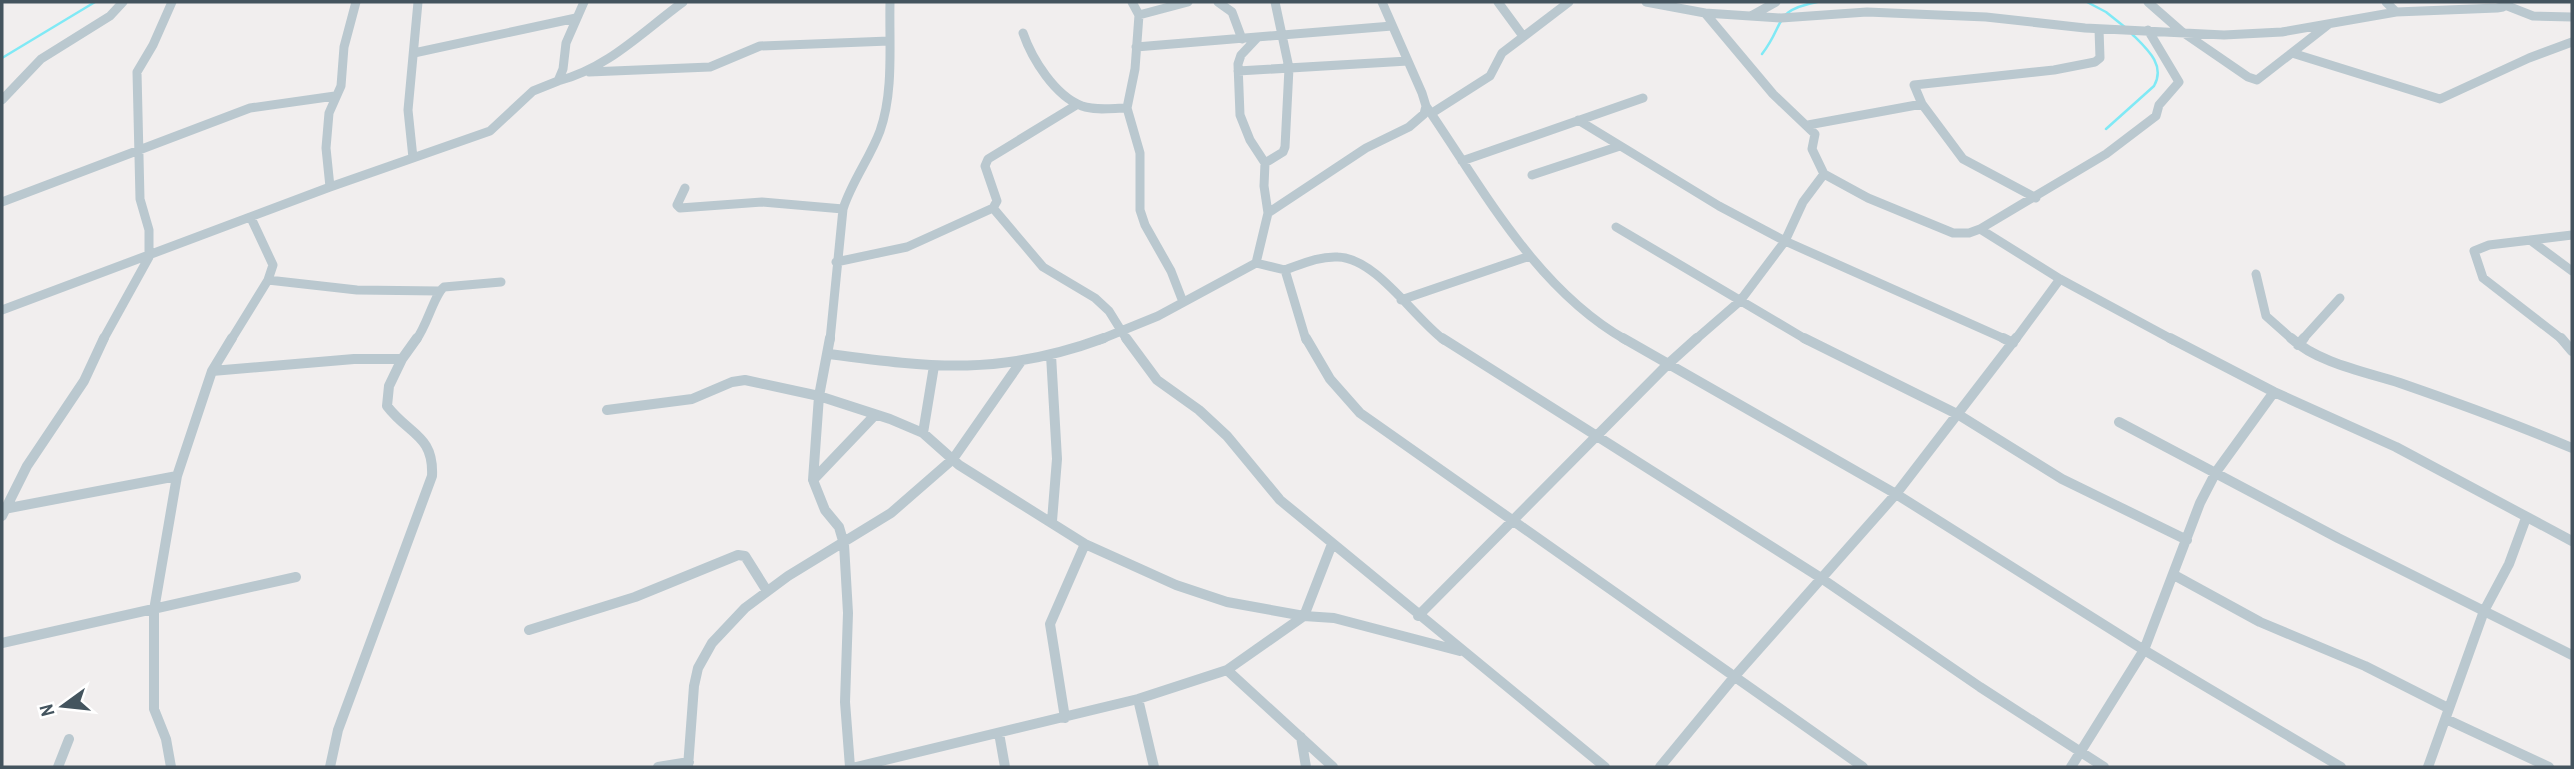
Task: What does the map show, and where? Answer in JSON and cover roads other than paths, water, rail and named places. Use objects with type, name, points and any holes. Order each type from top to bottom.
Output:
[{"type":"street","points":[[2,100],[41,59],[110,16],[123,2]]},
{"type":"street","points":[[3,512],[27,466],[84,381],[116,313],[149,257],[149,230],[140,199],[137,72],[173,2]]},
{"type":"street","points":[[330,187],[326,148],[329,113],[341,86],[344,47],[356,2]]},
{"type":"street","points":[[413,158],[407,100],[418,2]]},
{"type":"street","points":[[558,81],[563,69],[566,43],[584,2]]},
{"type":"street","points":[[589,72],[614,57],[682,2]]},
{"type":"street","points":[[850,767],[845,702],[848,613],[844,544],[839,527],[825,510],[813,480],[818,396],[829,354],[843,209],[848,193],[879,133],[887,106],[890,2]]},
{"type":"street","points":[[1132,2],[1139,15],[1135,69],[1127,108],[1140,153],[1140,210],[1145,225],[1171,271],[1183,302]]},
{"type":"street","points":[[1139,15],[1188,2]]},
{"type":"street","points":[[1218,2],[1232,12],[1242,39]]},
{"type":"street","points":[[1265,163],[1283,152],[1285,147],[1289,68],[1286,49],[1280,36],[1275,2]]},
{"type":"street","points":[[1382,2],[1429,110],[1462,161],[1530,256],[1557,287],[1585,312],[1615,334],[1667,365],[1896,494],[2144,650],[2341,767]]},
{"type":"street","points":[[1498,2],[1523,36]]},
{"type":"street","points":[[1268,213],[1366,148],[1409,127],[1429,110],[1490,76],[1502,53],[1569,2]]},
{"type":"street","points":[[1646,2],[1705,13],[1781,18],[1867,12],[1986,17],[2099,29],[2256,34],[2396,12],[2497,8],[2505,4],[2533,16],[2572,17]]},
{"type":"street","points":[[1751,16],[1776,2]]},
{"type":"street","points":[[2148,2],[2181,31],[2252,80],[2257,80],[2273,70],[2332,22]]},
{"type":"street","points":[[2386,2],[2396,12]]},
{"type":"street","points":[[1705,13],[1793,116],[1808,125],[1815,134],[1812,149],[1824,174],[1868,198],[1953,233],[1969,233],[1980,229],[2036,198],[2150,123],[2156,116],[2157,106],[2178,87],[2179,82],[2148,30]]},
{"type":"street","points":[[414,53],[576,18]]},
{"type":"street","points":[[1136,47],[1392,26]]},
{"type":"street","points":[[2036,198],[1963,159],[1922,104],[1914,85],[2054,70],[2095,62],[2101,54],[2099,29]]},
{"type":"street","points":[[1023,33],[1025,44],[1035,61],[1078,104],[1097,108],[1127,108]]},
{"type":"street","points":[[829,354],[974,368],[1051,355],[1122,331],[1208,293],[1256,263],[1268,213],[1264,186],[1265,163],[1250,140],[1240,115],[1238,71],[1241,55],[1257,38]]},
{"type":"street","points":[[2,310],[330,187],[490,131],[530,94],[558,81],[589,72],[710,67],[760,46],[889,41]]},
{"type":"street","points":[[2292,53],[2440,99],[2529,58],[2572,42]]},
{"type":"street","points":[[1238,71],[1408,61]]},
{"type":"street","points":[[2,201],[250,108],[335,96]]},
{"type":"street","points":[[1462,161],[1643,98]]},
{"type":"street","points":[[836,262],[907,247],[993,208],[997,201],[985,166],[988,159],[1078,104]]},
{"type":"street","points":[[1808,125],[1922,104]]},
{"type":"street","points":[[1578,120],[1719,206],[1785,241],[2013,343]]},
{"type":"street","points":[[1532,175],[1620,146]]},
{"type":"street","points":[[1418,616],[1667,365],[1740,301],[1785,241],[1803,202],[1824,174]]},
{"type":"street","points":[[685,188],[678,200],[677,205],[680,208],[762,202],[843,209]]},
{"type":"street","points":[[993,208],[1043,267],[1095,298],[1109,311],[1157,380],[1218,427],[1280,500],[1460,651],[1605,767]]},
{"type":"street","points":[[170,767],[166,739],[154,709],[154,610],[177,476],[212,371],[268,280],[273,265],[251,218]]},
{"type":"street","points":[[1616,227],[1807,340],[1959,415],[2062,479],[2187,541]]},
{"type":"street","points":[[1980,229],[2060,279],[2274,392],[2396,447],[2572,541]]},
{"type":"street","points":[[2572,235],[2479,248],[2474,251],[2483,278],[2564,341],[2572,351]]},
{"type":"street","points":[[2530,240],[2572,271]]},
{"type":"street","points":[[1401,300],[1530,256]]},
{"type":"street","points":[[1256,263],[1285,270],[1321,257],[1354,260],[1401,300],[1422,323],[1464,354],[1821,578],[2104,767]]},
{"type":"street","points":[[1285,270],[1304,342],[1333,385],[1360,413],[1863,767]]},
{"type":"street","points":[[2256,274],[2266,316],[2298,345],[2329,359],[2507,420],[2572,448]]},
{"type":"street","points":[[1660,767],[1735,676],[1896,494],[1959,415],[2060,279]]},
{"type":"street","points":[[268,280],[357,290],[439,291]]},
{"type":"street","points":[[330,767],[338,730],[432,476],[433,456],[428,445],[397,419],[387,406],[388,386],[402,359],[426,327],[439,291],[444,286],[501,282]]},
{"type":"street","points":[[2298,345],[2340,298]]},
{"type":"street","points":[[1051,355],[1057,418],[1056,490],[1052,521]]},
{"type":"street","points":[[212,371],[354,359],[402,359]]},
{"type":"street","points":[[658,767],[689,765],[694,686],[703,657],[712,643],[745,608],[767,591],[891,513],[953,459],[1022,360]]},
{"type":"street","points":[[923,433],[934,366]]},
{"type":"street","points":[[607,410],[692,399],[732,382],[745,380],[818,396],[923,433],[953,459],[1085,544],[1176,585],[1227,602],[1360,624],[1460,651]]},
{"type":"street","points":[[2071,767],[2144,650],[2216,471],[2274,392]]},
{"type":"street","points":[[813,480],[875,415]]},
{"type":"street","points":[[2119,422],[2216,471],[2338,538],[2572,655]]},
{"type":"street","points":[[3,512],[177,476]]},
{"type":"street","points":[[2428,767],[2484,611],[2509,564],[2526,518]]},
{"type":"street","points":[[1065,718],[1050,624],[1085,544]]},
{"type":"street","points":[[856,767],[1138,699],[1227,670],[1304,616],[1332,544]]},
{"type":"street","points":[[529,630],[591,614],[738,555],[745,556],[767,591]]},
{"type":"street","points":[[2174,575],[2260,622],[2365,666],[2447,714],[2549,767]]},
{"type":"street","points":[[2,643],[296,577]]},
{"type":"street","points":[[1227,670],[1333,767]]},
{"type":"street","points":[[1138,699],[1154,767]]},
{"type":"street","points":[[999,733],[1005,767]]},
{"type":"street","points":[[1301,736],[1307,767]]},
{"type":"street","points":[[58,767],[69,740]]},
{"type":"waterway","points":[[2,58],[95,2]]},
{"type":"waterway","points":[[1762,54],[1786,14],[1817,2]]},
{"type":"waterway","points":[[2087,2],[2106,12],[2126,28]]},
{"type":"waterway","points":[[2106,129],[2154,86],[2157,78],[2158,71],[2153,58],[2132,34]]}]
